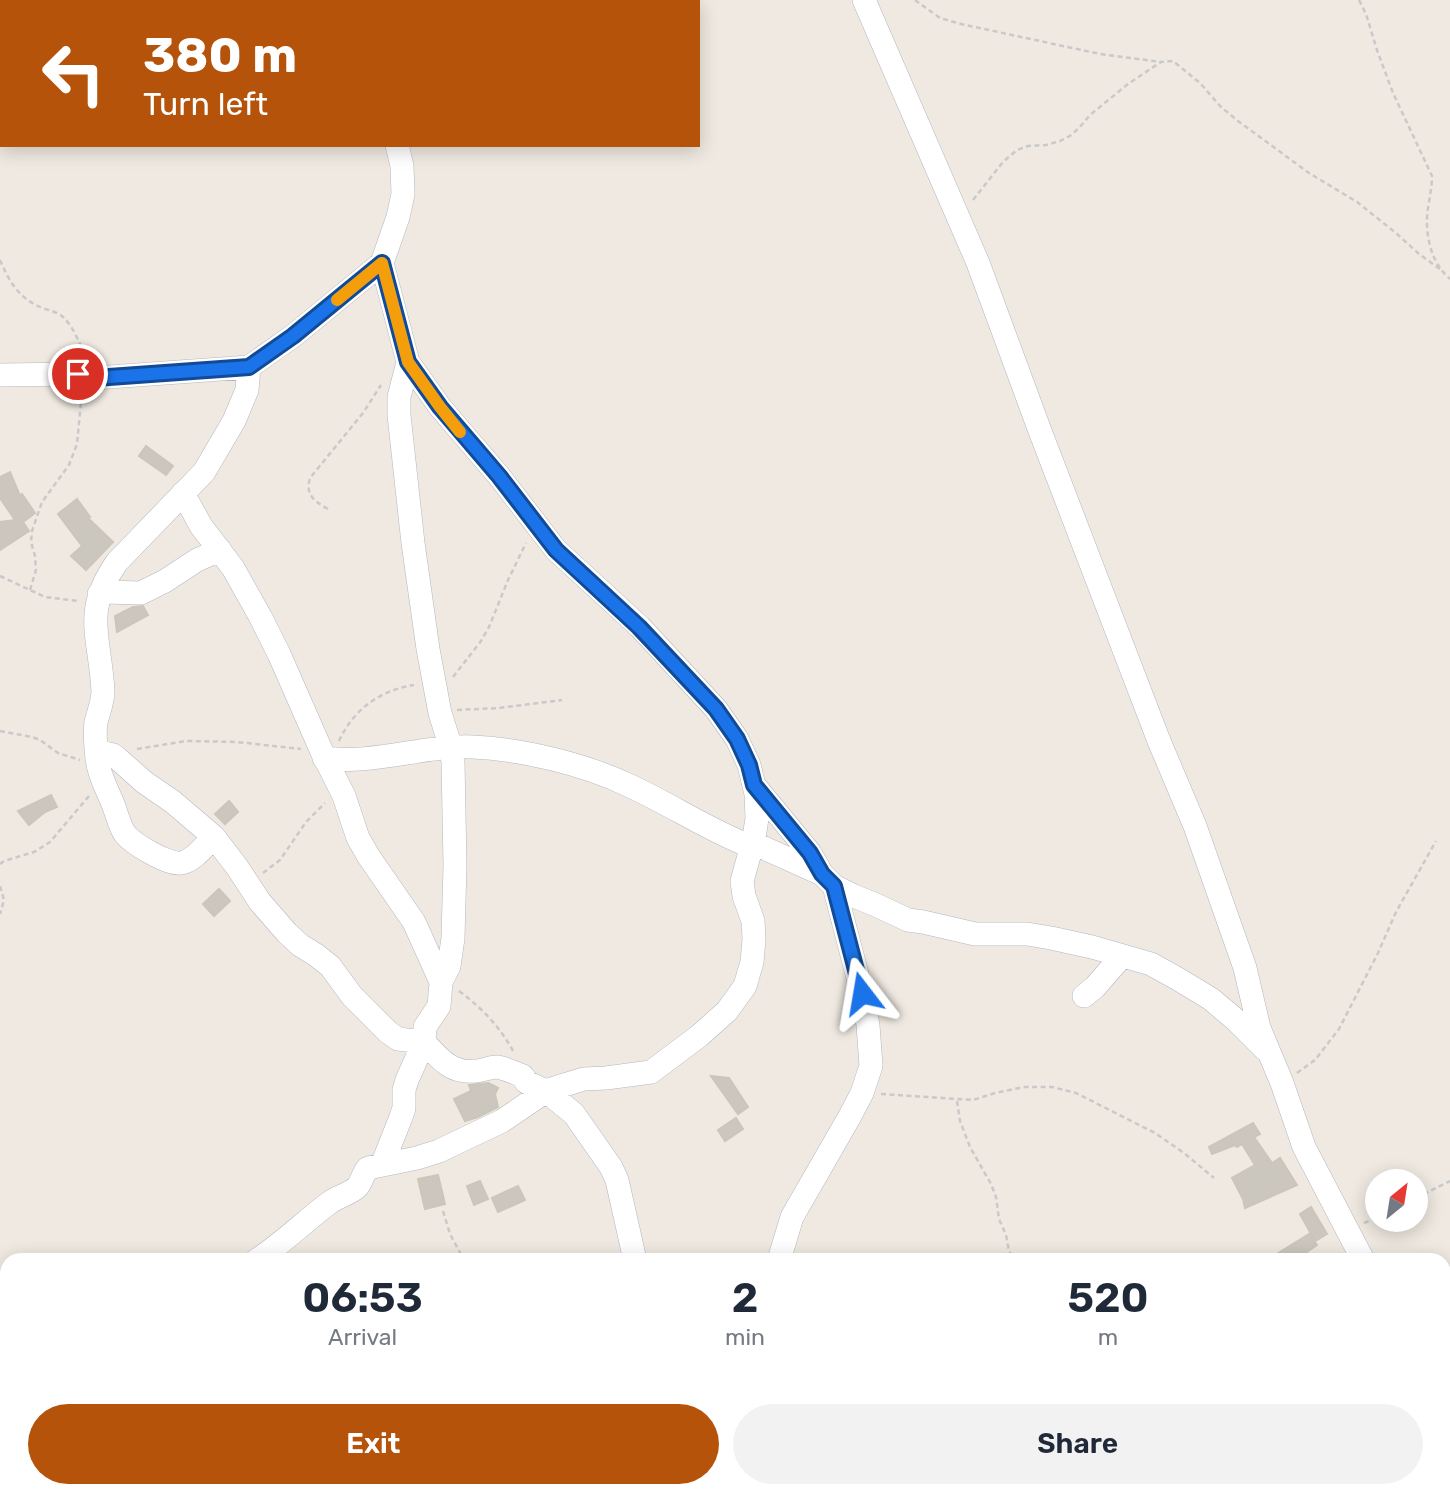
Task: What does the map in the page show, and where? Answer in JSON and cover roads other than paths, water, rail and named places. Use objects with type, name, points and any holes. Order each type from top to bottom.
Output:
[{"type":"street","points":[[864,0],[978,263],[1159,741],[1195,826],[1245,968],[1259,1028],[1304,1147],[1359,1253]]},
{"type":"street","points":[[0,375],[86,376],[249,367],[293,336],[382,263],[403,194],[402,166],[397,147]]},
{"type":"street","points":[[268,1253],[330,1202],[356,1188],[366,1169],[417,1158],[454,1144],[502,1121],[546,1091],[584,1079],[651,1072],[727,1011],[745,986],[752,962],[753,921],[742,881],[757,818],[757,794],[749,765],[737,739],[716,709],[639,627],[556,550],[499,476],[440,407],[408,362],[382,263]]},
{"type":"street","points":[[382,1165],[404,1108],[404,1090],[424,1041],[425,1027],[439,1006],[442,980],[449,966],[453,938],[454,775],[451,748],[428,649],[413,543],[399,415],[399,397],[408,362]]},
{"type":"street","points":[[214,837],[188,860],[179,864],[156,855],[129,838],[123,831],[109,793],[95,731],[103,692],[95,616],[106,579],[117,562],[204,472],[234,421],[247,390],[249,367]]},
{"type":"street","points":[[183,493],[201,526],[233,568],[261,618],[326,756],[358,838],[414,922],[442,980]]},
{"type":"street","points":[[98,599],[106,592],[141,593],[197,560],[220,551]]},
{"type":"street","points":[[326,756],[366,759],[411,751],[471,747],[504,750],[574,765],[626,784],[718,832],[828,880],[908,920],[975,934],[1027,934],[1051,938],[1151,964],[1211,999],[1270,1053]]},
{"type":"street","points":[[103,763],[144,782],[173,802],[214,837],[260,902],[287,933],[330,967],[352,996],[388,1032],[398,1039],[424,1041],[438,1057],[458,1071],[473,1072],[494,1067],[523,1076],[526,1082],[546,1091],[574,1114],[617,1180],[633,1253]]},
{"type":"street","points":[[754,785],[810,853],[828,880],[862,993],[871,1066],[862,1093],[846,1124],[792,1217],[781,1253]]},
{"type":"street","points":[[1084,996],[1122,956]]}]
